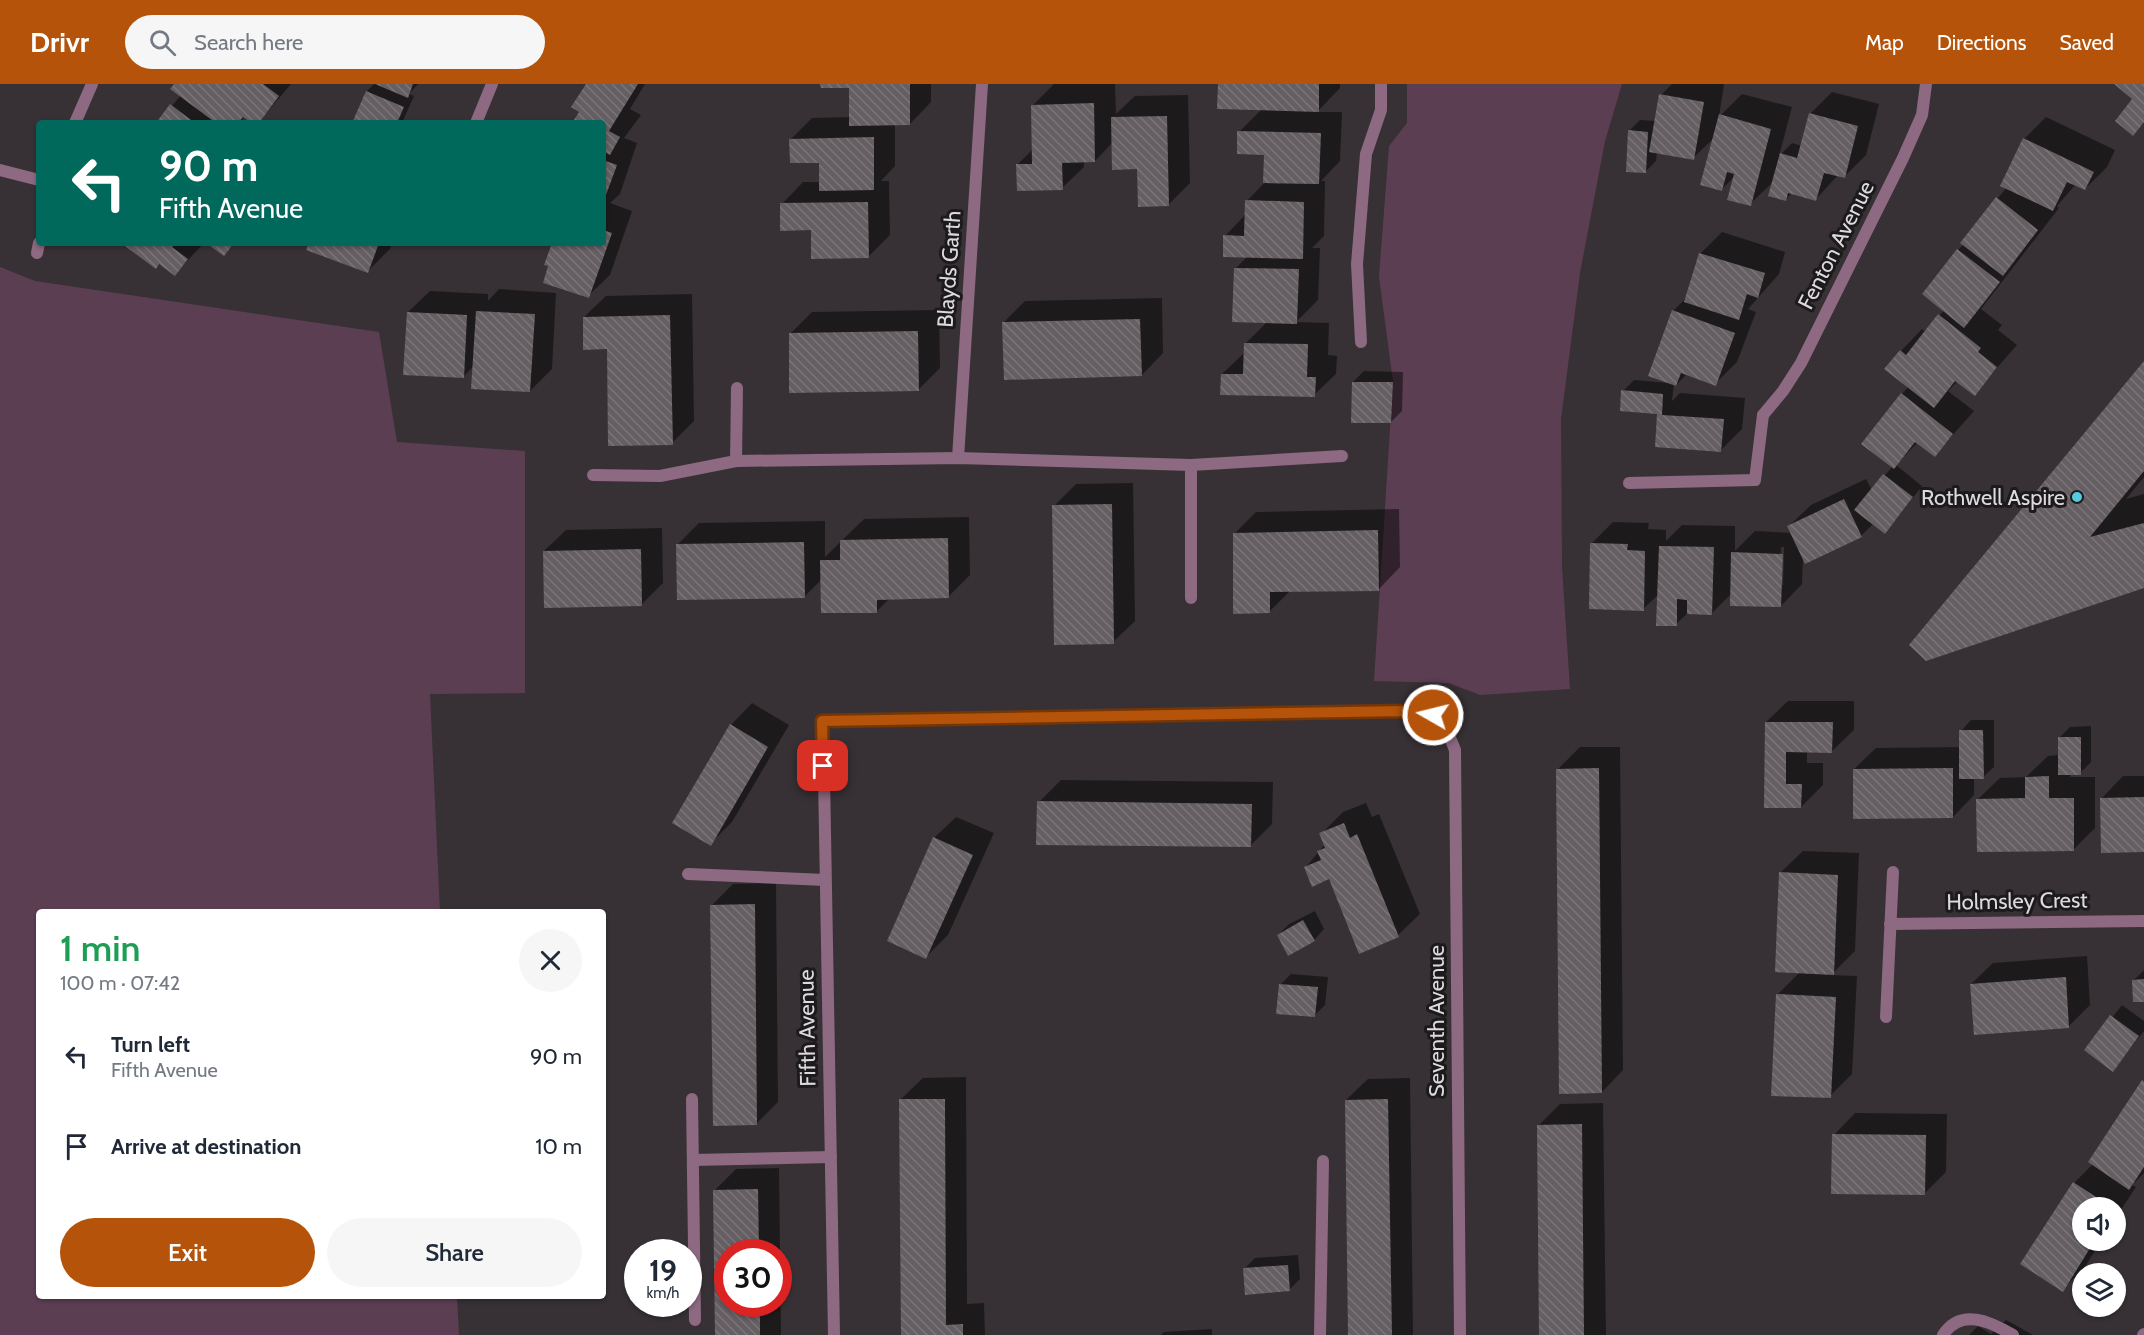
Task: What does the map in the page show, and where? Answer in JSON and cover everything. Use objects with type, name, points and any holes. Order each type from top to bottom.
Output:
[{"type":"street","points":[[76,120],[92,84]]},
{"type":"street","points":[[477,120],[492,84]]},
{"type":"street","name":"Blayds Garth","points":[[958,458],[982,84]]},
{"type":"street","points":[[1360,342],[1357,264],[1366,154],[1381,110],[1381,84]]},
{"type":"street","name":"Fenton Avenue","points":[[1629,483],[1755,480],[1764,415],[1801,363],[1903,158],[1922,115],[1926,84]]},
{"type":"street","points":[[0,170],[36,179]]},
{"type":"street","points":[[736,461],[737,388]]},
{"type":"street","points":[[593,475],[660,476],[736,461],[958,458],[1191,465],[1342,456]]},
{"type":"street","points":[[1191,465],[1191,598]]},
{"type":"street","name":"Fifth Avenue","points":[[834,1335],[822,721],[1405,711],[1433,715]]},
{"type":"street","name":"Seventh Avenue","points":[[1433,715],[1447,727],[1455,750],[1460,1335]]},
{"type":"street","points":[[1886,1017],[1893,872]]},
{"type":"street","points":[[688,874],[825,880]]},
{"type":"street","name":"Holmsley Crest","points":[[1890,924],[2144,921]]},
{"type":"street","points":[[692,1099],[695,1320]]},
{"type":"street","points":[[693,1160],[831,1157]]},
{"type":"street","points":[[1320,1335],[1323,1161]]},
{"type":"street","points":[[1943,1335],[1954,1324],[1978,1318],[2013,1335]]},
{"type":"shaded area","points":[[1407,84],[1622,84],[1605,141],[1580,273],[1561,419],[1562,567],[1570,689],[1480,695],[1449,683],[1374,681],[1393,382],[1379,277],[1389,146],[1407,123]]},
{"type":"shaded area","points":[[0,267],[35,281],[379,332],[397,442],[525,451],[525,693],[430,694],[440,909],[36,909],[36,1299],[457,1299],[459,1335],[0,1335]]},
{"type":"building","points":[[174,84],[263,84],[279,96],[261,120],[248,120],[243,117],[240,120],[212,120],[170,89]]},
{"type":"building","points":[[375,84],[413,84],[408,98]]},
{"type":"building","points":[[586,84],[638,84],[609,131],[620,137],[610,155],[606,153],[606,120],[574,120],[579,112],[571,107]]},
{"type":"building","points":[[820,84],[910,84],[910,125],[849,126],[849,88],[821,88]]},
{"type":"building","points":[[1218,84],[1319,84],[1319,112],[1217,109]]},
{"type":"building","points":[[2114,84],[2144,84],[2144,122],[2133,136],[2115,121],[2132,99]]},
{"type":"building","points":[[366,91],[404,107],[398,120],[353,120]]},
{"type":"building","points":[[1659,94],[1704,102],[1694,160],[1649,152]]},
{"type":"building","points":[[1094,103],[1095,162],[1062,163],[1063,190],[1017,191],[1016,164],[1032,164],[1031,105]]},
{"type":"building","points":[[170,104],[191,120],[158,120]]},
{"type":"building","points":[[1809,113],[1858,126],[1845,178],[1824,173],[1816,201],[1788,193],[1786,201],[1768,196],[1780,153],[1797,158]]},
{"type":"building","points":[[1719,114],[1771,129],[1751,206],[1727,200],[1734,174],[1727,172],[1722,191],[1700,185]]},
{"type":"building","points":[[1167,116],[1169,206],[1138,207],[1137,169],[1112,170],[1111,117]]},
{"type":"building","points":[[1628,130],[1648,132],[1646,173],[1626,172]]},
{"type":"building","points":[[1237,131],[1321,133],[1319,184],[1263,183],[1264,155],[1237,154]]},
{"type":"building","points":[[874,137],[874,190],[819,191],[819,163],[790,163],[789,139]]},
{"type":"building","points":[[2023,138],[2094,172],[2085,190],[2067,182],[2053,211],[2000,186]]},
{"type":"building","points":[[606,161],[617,165],[606,195]]},
{"type":"building","points":[[1996,197],[2038,230],[2003,276],[1960,243]]},
{"type":"building","points":[[1245,200],[1304,202],[1303,259],[1223,257],[1223,235],[1244,236]]},
{"type":"building","points":[[868,202],[869,258],[811,259],[811,230],[780,231],[780,203]]},
{"type":"building","points":[[606,231],[612,233],[589,298],[543,283],[548,266],[544,265],[551,246],[606,246]]},
{"type":"building","points":[[125,246],[173,246],[188,259],[175,276],[159,264],[156,269]]},
{"type":"building","points":[[210,246],[232,246],[224,256]]},
{"type":"building","points":[[308,246],[378,246],[368,273],[306,250]]},
{"type":"building","points":[[1957,249],[2000,282],[1964,328],[1922,294]]},
{"type":"building","points":[[1699,253],[1765,273],[1758,298],[1747,294],[1739,320],[1684,302]]},
{"type":"building","points":[[1234,268],[1299,269],[1297,324],[1232,322]]},
{"type":"building","points":[[1672,310],[1735,333],[1716,386],[1681,373],[1676,386],[1648,376]]},
{"type":"building","points":[[476,311],[535,314],[530,392],[471,389]]},
{"type":"building","points":[[407,312],[467,315],[464,378],[403,375]]},
{"type":"building","points":[[1938,314],[1981,348],[1978,352],[1997,367],[1975,396],[1955,381],[1934,408],[1884,369],[1900,350],[1906,355]]},
{"type":"building","points":[[670,315],[673,445],[608,446],[607,349],[583,350],[583,317]]},
{"type":"building","points":[[1140,319],[1142,376],[1004,380],[1002,322]]},
{"type":"building","points":[[918,331],[919,391],[789,393],[789,333]]},
{"type":"building","points":[[1244,343],[1308,344],[1307,377],[1316,377],[1315,397],[1220,395],[1221,374],[1243,374]]},
{"type":"building","name":"Rothwell Aspire","points":[[2144,361],[2144,471],[2090,537],[2144,523],[2144,588],[1926,661],[1909,645]]},
{"type":"building","points":[[1352,382],[1393,382],[1391,423],[1351,423]]},
{"type":"building","points":[[1621,390],[1663,394],[1662,415],[1724,419],[1721,452],[1655,447],[1657,414],[1620,411]]},
{"type":"building","points":[[1901,393],[1953,434],[1935,457],[1915,442],[1894,469],[1861,444]]},
{"type":"building","points":[[1883,474],[1913,497],[1885,534],[1854,510]]},
{"type":"building","points":[[1844,499],[1862,537],[1805,564],[1787,526]]},
{"type":"building","points":[[1112,504],[1114,644],[1054,645],[1052,505]]},
{"type":"building","points":[[1378,530],[1379,591],[1270,592],[1270,613],[1233,614],[1233,533]]},
{"type":"building","points":[[948,538],[949,598],[877,600],[877,613],[821,613],[820,560],[840,560],[840,540]]},
{"type":"building","points":[[804,542],[805,598],[677,600],[676,544]]},
{"type":"building","points":[[1590,543],[1628,544],[1627,550],[1645,551],[1644,611],[1589,609]]},
{"type":"building","points":[[1659,546],[1714,547],[1712,615],[1687,614],[1687,600],[1677,599],[1677,626],[1656,626]]},
{"type":"building","points":[[641,549],[642,606],[544,608],[543,551]]},
{"type":"building","points":[[1731,552],[1783,554],[1781,607],[1730,606]]},
{"type":"building","points":[[1765,722],[1833,722],[1832,753],[1786,752],[1786,784],[1802,784],[1801,808],[1764,808]]},
{"type":"building","points":[[730,724],[768,747],[711,846],[672,823]]},
{"type":"building","points":[[1959,730],[1983,730],[1984,779],[1959,779]]},
{"type":"building","points":[[2058,737],[2081,737],[2081,775],[2058,775]]},
{"type":"building","points":[[1599,768],[1602,1093],[1559,1094],[1556,769]]},
{"type":"building","points":[[1953,768],[1953,818],[1853,819],[1853,769]]},
{"type":"building","points":[[2049,776],[2049,798],[2074,798],[2074,851],[1977,852],[1976,799],[2025,798],[2025,777]]},
{"type":"building","points":[[2144,797],[2144,852],[2101,853],[2100,798]]},
{"type":"building","points":[[1037,801],[1252,804],[1251,847],[1036,845]]},
{"type":"building","points":[[1344,823],[1350,838],[1357,834],[1399,937],[1359,954],[1329,879],[1312,887],[1304,867],[1321,860],[1317,851],[1325,848],[1319,833]]},
{"type":"building","points":[[933,837],[973,855],[926,959],[887,941]]},
{"type":"building","points":[[1779,872],[1838,875],[1834,975],[1775,972]]},
{"type":"building","points":[[755,904],[757,1125],[713,1126],[710,905]]},
{"type":"building","points":[[1303,920],[1315,941],[1288,956],[1277,935]]},
{"type":"building","points":[[2066,977],[2069,1028],[1974,1035],[1970,984]]},
{"type":"building","points":[[2144,979],[2144,1002],[2133,1002],[2132,980]]},
{"type":"building","points":[[1279,984],[1318,987],[1315,1017],[1276,1014]]},
{"type":"building","points":[[1776,994],[1836,997],[1831,1098],[1771,1096]]},
{"type":"building","points":[[2110,1015],[2139,1036],[2113,1072],[2084,1050]]},
{"type":"building","points":[[2142,1080],[2144,1081],[2144,1167],[2129,1190],[2088,1162]]},
{"type":"building","points":[[899,1099],[945,1099],[946,1325],[963,1324],[963,1335],[901,1335]]},
{"type":"building","points":[[1388,1099],[1392,1335],[1348,1335],[1345,1100]]},
{"type":"building","points":[[1582,1124],[1584,1335],[1539,1335],[1537,1125]]},
{"type":"building","points":[[1832,1134],[1926,1135],[1925,1195],[1831,1194]]},
{"type":"building","points":[[2073,1182],[2096,1197],[2072,1197],[2072,1251],[2088,1251],[2081,1263],[2072,1263],[2072,1277],[2063,1292],[2020,1264]]},
{"type":"building","points":[[758,1189],[759,1239],[714,1239],[714,1262],[713,1190]]},
{"type":"building","points":[[1288,1265],[1290,1291],[1245,1295],[1243,1268]]},
{"type":"building","points":[[715,1317],[760,1317],[760,1335],[715,1335]]},
{"type":"place","name":"Rothwell Aspire","points":[[2077,497]]},
{"type":"route","points":[[823,766],[822,721],[1405,711],[1433,715]]}]
